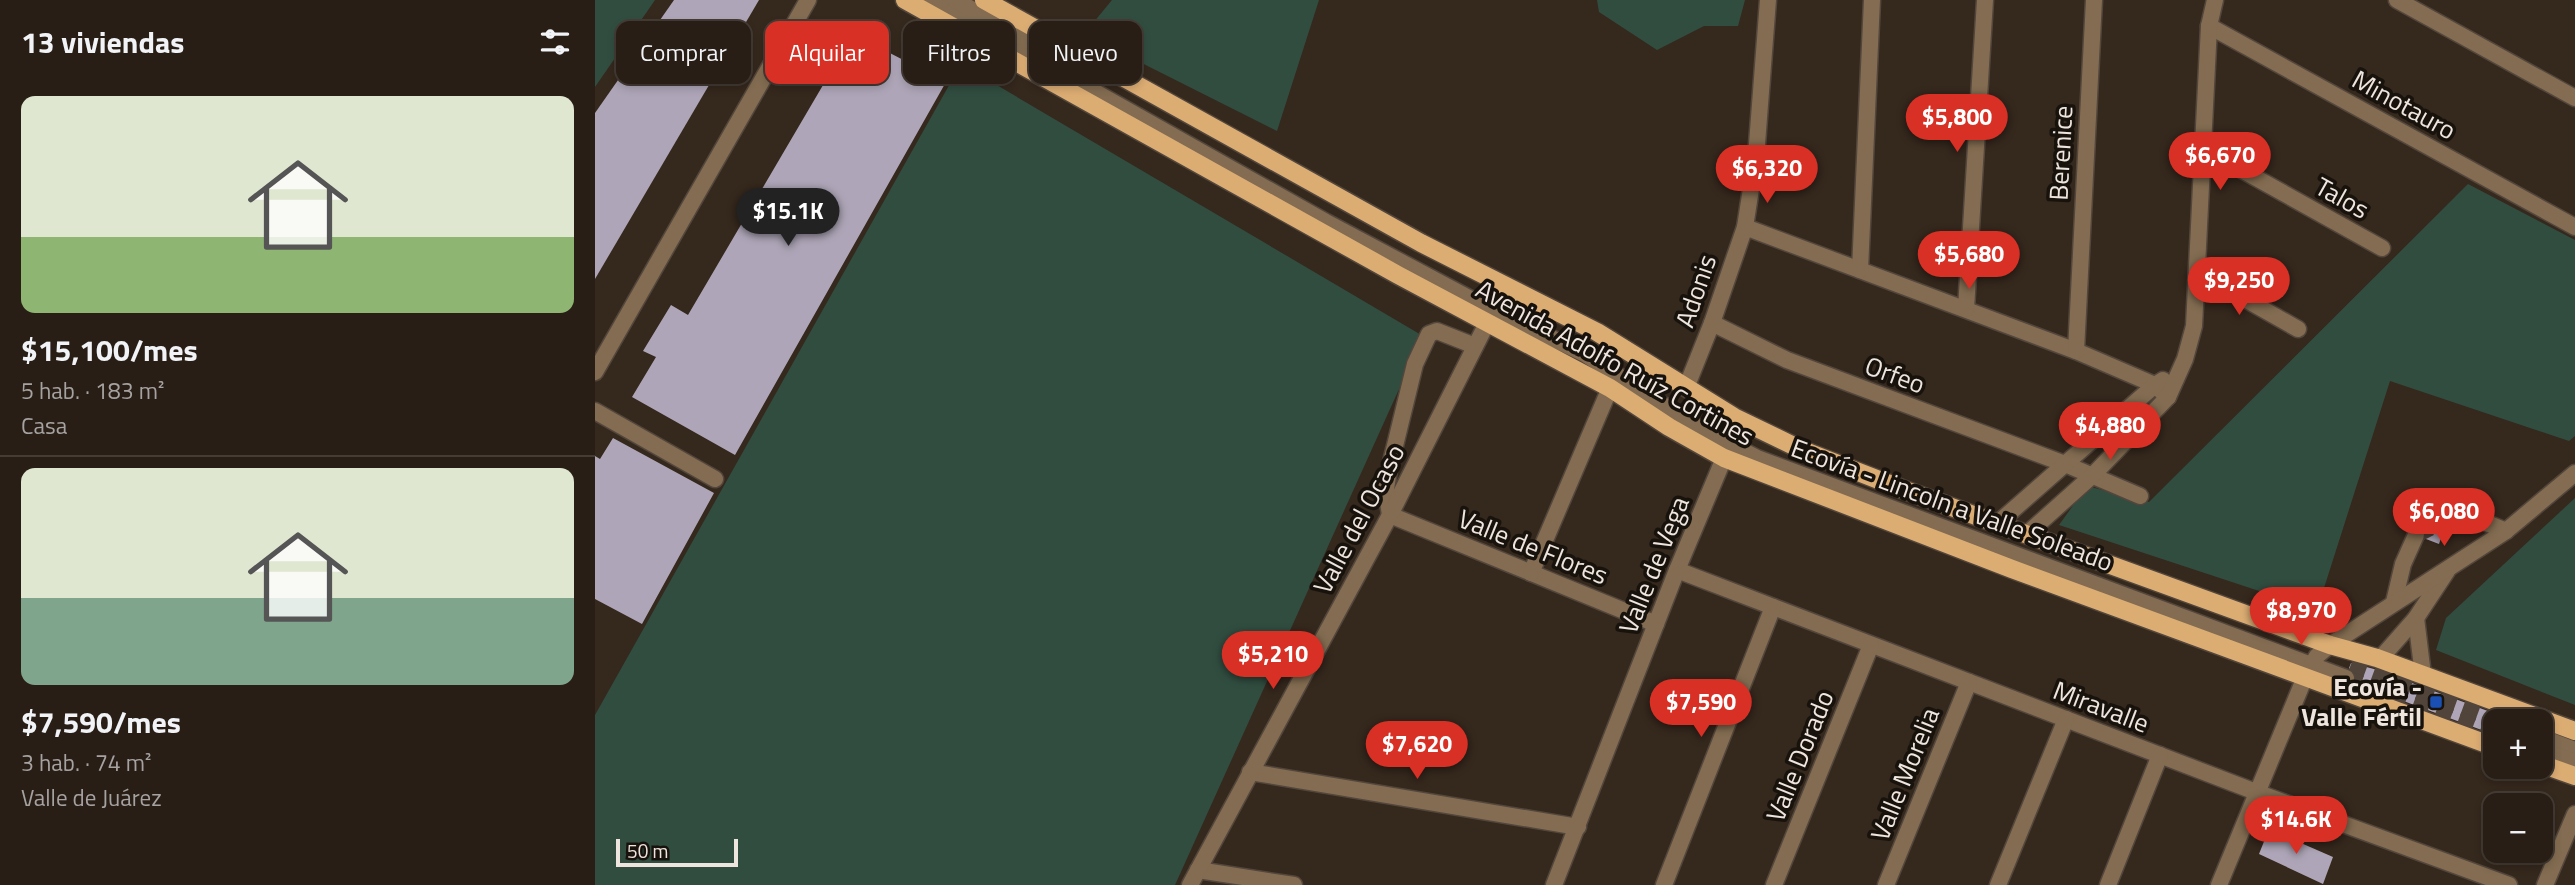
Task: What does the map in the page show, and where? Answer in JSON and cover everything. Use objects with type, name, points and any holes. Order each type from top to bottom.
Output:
[{"type":"main road","name":"Avenida Adolfo Ruíz Cortines","points":[[905,0],[1398,275],[1610,388],[1669,427],[1724,458],[2012,569],[2316,661],[2381,659],[2575,731]]},
{"type":"main road","name":"Avenida Adolfo Ruíz Cortines","points":[[984,0],[1421,243],[1597,332],[1734,417],[1803,450],[2027,534],[2316,661],[2483,741]]},
{"type":"main road","points":[[2553,768],[2575,776]]},
{"type":"street","points":[[595,372],[809,0]]},
{"type":"street","name":"Ecovía - Lincoln a Valle Soleado","points":[[932,0],[1338,228],[1482,306],[1585,354],[1698,428],[1758,458],[2316,661]]},
{"type":"street","points":[[955,0],[1341,219],[1588,345],[1707,422],[1768,453],[2348,673]]},
{"type":"street","name":"Adonis","points":[[1686,388],[1745,227],[1756,157],[1768,0]]},
{"type":"street","points":[[1860,270],[1872,0]]},
{"type":"street","points":[[1966,309],[1985,0]]},
{"type":"street","name":"Berenice","points":[[2076,351],[2094,0]]},
{"type":"street","points":[[2027,534],[2093,475],[2168,397],[2180,371],[2194,326],[2199,273],[2209,26],[2215,0]]},
{"type":"street","points":[[2397,0],[2575,98]]},
{"type":"street","name":"Minotauro","points":[[2209,26],[2575,227]]},
{"type":"street","name":"Talos","points":[[2204,149],[2382,248]]},
{"type":"street","points":[[1745,227],[2076,351],[2155,385],[2168,397]]},
{"type":"street","points":[[2199,273],[2298,329]]},
{"type":"street","name":"Valle del Ocaso","points":[[1190,885],[1390,515],[1488,321]]},
{"type":"street","name":"Orfeo","points":[[1712,323],[1787,360],[2065,464],[2140,496]]},
{"type":"street","points":[[1390,515],[1386,489],[1389,470],[1415,364],[1429,334],[1437,331],[1475,346]]},
{"type":"street","points":[[1998,523],[2155,385],[2180,371]]},
{"type":"street","points":[[1531,573],[1610,388]]},
{"type":"street","points":[[595,411],[715,479]]},
{"type":"street","name":"Valle de Vega","points":[[1554,885],[1677,570],[1724,458]]},
{"type":"street","points":[[2220,885],[2256,792],[2316,661],[2394,602],[2506,531],[2575,473]]},
{"type":"street","name":"Valle de Flores","points":[[1390,515],[1656,624]]},
{"type":"street","points":[[2448,519],[2482,521],[2506,531]]},
{"type":"street","points":[[2394,602],[2403,564],[2416,535]]},
{"type":"street","points":[[2381,659],[2416,618],[2451,566]]},
{"type":"street","name":"Miravalle","points":[[1677,570],[2256,792],[2509,885]]},
{"type":"street","points":[[1664,885],[1773,607]]},
{"type":"street","points":[[2416,618],[2423,675]]},
{"type":"street","name":"Valle Dorado","points":[[1774,885],[1871,645]]},
{"type":"street","name":"Valle Morelia","points":[[1886,885],[1969,682]]},
{"type":"street","points":[[1998,885],[2066,719]]},
{"type":"street","points":[[2553,742],[2575,750]]},
{"type":"street","points":[[2553,754],[2575,762]]},
{"type":"street","points":[[2108,885],[2160,755]]},
{"type":"street","points":[[1250,772],[1578,827]]},
{"type":"street","points":[[2545,885],[2575,814]]},
{"type":"street","points":[[1198,870],[1294,885]]},
{"type":"green space","points":[[595,0],[655,0],[641,21],[616,21],[616,57],[595,87]]},
{"type":"green space","points":[[1112,0],[1319,0],[1277,131],[1142,63],[1142,21],[1095,21]]},
{"type":"green space","points":[[1597,0],[1745,0],[1738,26],[1704,26],[1657,50],[1599,12]]},
{"type":"green space","points":[[950,84],[995,84],[1423,336],[1175,885],[595,885],[595,715]]},
{"type":"green space","points":[[2468,184],[2575,240],[2575,436],[2569,441],[2390,381],[2317,610],[2059,525],[2087,486],[2149,502]]},
{"type":"green space","points":[[2575,498],[2575,705],[2436,650],[2446,618]]},
{"type":"building","points":[[674,0],[759,0],[747,21],[659,21]]},
{"type":"building","points":[[889,53],[903,60],[903,84],[945,84],[735,455],[632,397],[656,357],[643,351],[671,305],[688,315],[824,84],[889,84]]},
{"type":"building","points":[[616,83],[710,84],[595,279],[595,113]]},
{"type":"building","points":[[613,438],[714,493],[642,624],[595,599],[595,456],[600,459]]},
{"type":"building","points":[[2421,493],[2453,504],[2451,509],[2444,509],[2439,514],[2438,523],[2444,529],[2439,544],[2426,539],[2426,533],[2421,526],[2414,525],[2409,528]]},
{"type":"building","name":"Ecovía - Valle Fértil","points":[[2351,663],[2374,669],[2483,709],[2483,731],[2355,683],[2356,676],[2349,668]]},
{"type":"building","points":[[2269,829],[2333,857],[2323,884],[2259,854]]},
{"type":"tunnel","points":[[2416,535],[2448,519]]},
{"type":"tunnel","points":[[2350,667],[2483,716]]},
{"type":"tunnel","points":[[2346,678],[2483,729]]},
{"type":"place","name":"Ecovía - Valle Fértil","points":[[2436,702]]}]
